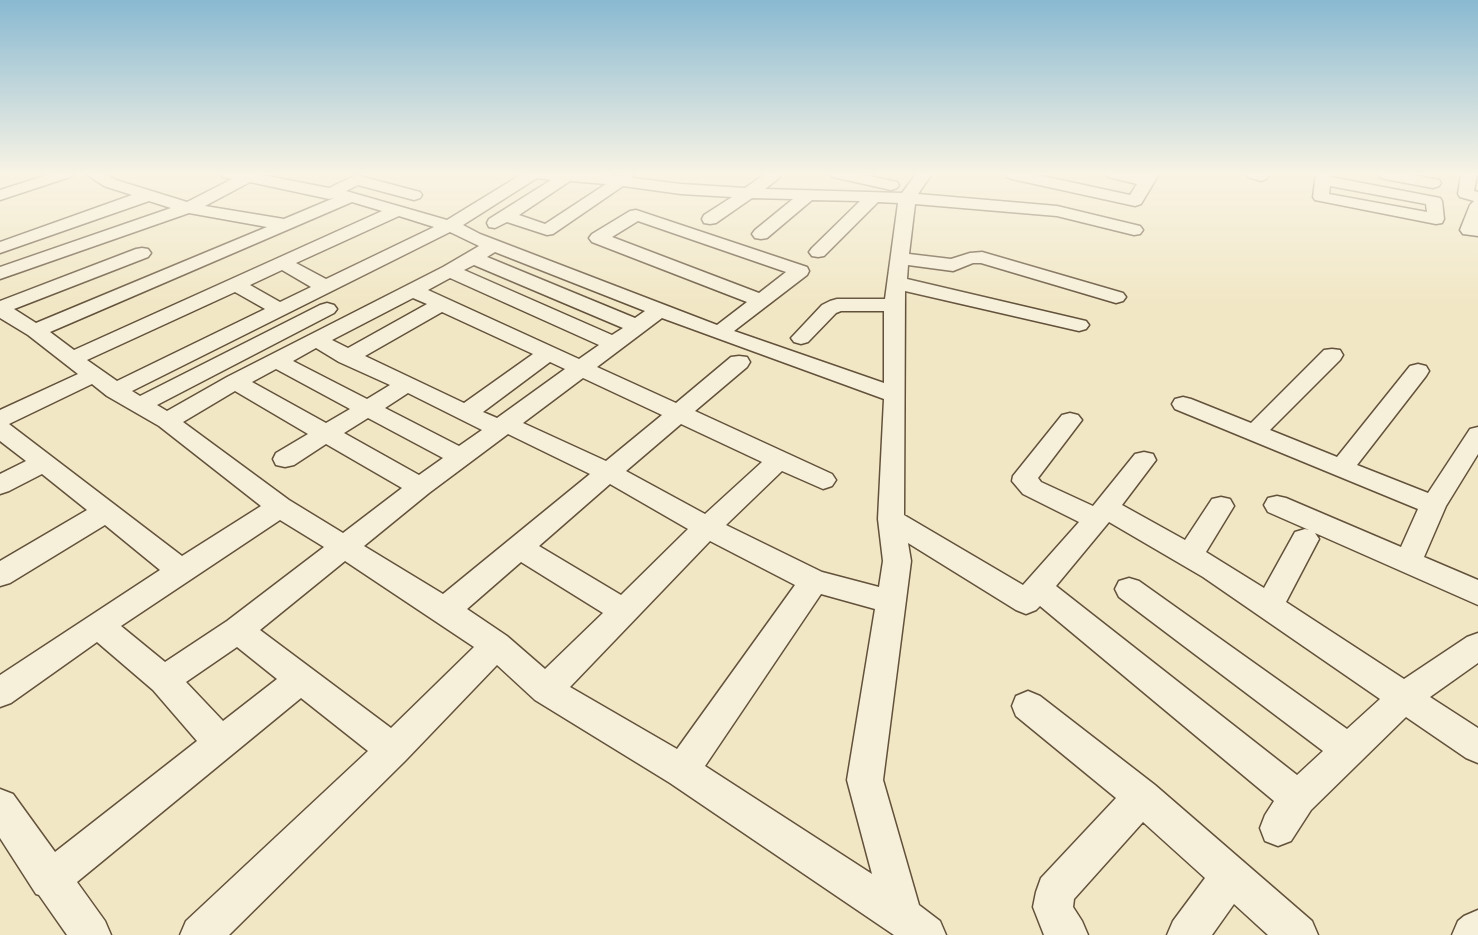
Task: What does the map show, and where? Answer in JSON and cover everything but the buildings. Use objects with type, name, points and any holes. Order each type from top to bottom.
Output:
[{"type":"street","points":[[1,236],[82,218],[100,237],[168,263]]},
{"type":"street","points":[[0,273],[159,218]]},
{"type":"street","points":[[248,218],[287,224]]},
{"type":"street","points":[[10,318],[222,252],[303,218]]},
{"type":"street","points":[[104,383],[235,284],[383,218]]},
{"type":"street","points":[[415,218],[456,228],[474,248],[636,326]]},
{"type":"street","points":[[104,383],[281,310],[462,218]]},
{"type":"street","points":[[167,421],[235,382],[450,272],[503,218]]},
{"type":"street","points":[[510,218],[547,230],[565,218]]},
{"type":"street","points":[[584,233],[631,218]]},
{"type":"street","points":[[641,218],[800,271],[720,333]]},
{"type":"street","points":[[761,234],[781,218]]},
{"type":"street","points":[[818,252],[853,218]]},
{"type":"street","points":[[903,917],[864,780],[896,561],[891,520],[897,282],[909,218]]},
{"type":"street","points":[[1083,218],[1134,230]]},
{"type":"street","points":[[1473,218],[1469,230],[1478,231]]},
{"type":"street","points":[[557,223],[762,301]]},
{"type":"street","points":[[474,248],[494,245],[720,333],[895,395]]},
{"type":"street","points":[[222,252],[260,273]]},
{"type":"street","points":[[10,318],[142,253]]},
{"type":"street","points":[[801,338],[829,309],[838,304],[970,258],[982,257],[1116,297]]},
{"type":"street","points":[[282,263],[326,288]]},
{"type":"street","points":[[450,272],[612,343]]},
{"type":"street","points":[[897,282],[1079,325]]},
{"type":"street","points":[[235,284],[281,310]]},
{"type":"street","points":[[412,290],[823,480]]},
{"type":"street","points":[[307,297],[351,324]]},
{"type":"street","points":[[347,357],[442,303]]},
{"type":"street","points":[[0,419],[327,309]]},
{"type":"street","points":[[164,680],[238,630],[420,487],[612,343],[660,310]]},
{"type":"street","points":[[10,318],[104,383],[167,421],[280,506],[342,547],[445,610],[496,645],[546,690],[682,771],[903,917],[926,935]]},
{"type":"street","points":[[315,340],[347,357],[467,412],[608,472],[707,527],[814,581],[891,602]]},
{"type":"street","points":[[467,412],[549,353]]},
{"type":"street","points":[[1254,433],[1332,355]]},
{"type":"street","points":[[277,361],[461,456]]},
{"type":"street","points":[[445,610],[739,362]]},
{"type":"street","points":[[1341,468],[1418,371]]},
{"type":"street","points":[[235,382],[420,487]]},
{"type":"street","points":[[285,459],[408,384]]},
{"type":"street","points":[[1183,404],[1433,505]]},
{"type":"street","points":[[1070,420],[1026,476],[1024,481],[1032,488],[1101,514],[1189,556],[1269,607],[1478,747]]},
{"type":"street","points":[[0,429],[181,570]]},
{"type":"street","points":[[1408,562],[1433,505],[1478,435]]},
{"type":"street","points":[[546,690],[707,527],[779,460]]},
{"type":"street","points":[[891,520],[1026,602],[1144,460]]},
{"type":"street","points":[[0,486],[44,462]]},
{"type":"street","points":[[1277,505],[1478,593]]},
{"type":"street","points":[[0,693],[98,625],[280,506]]},
{"type":"street","points":[[1189,556],[1221,506]]},
{"type":"street","points":[[0,576],[107,511]]},
{"type":"street","points":[[1269,607],[1305,539]]},
{"type":"street","points":[[519,547],[624,611]]},
{"type":"street","points":[[682,771],[814,581]]},
{"type":"street","points":[[1038,588],[1298,798]]},
{"type":"street","points":[[1129,589],[1348,750]]},
{"type":"street","points":[[98,625],[164,680],[222,744]]},
{"type":"street","points":[[238,630],[393,750]]},
{"type":"street","points":[[200,935],[393,750],[496,645]]},
{"type":"street","points":[[1278,828],[1298,798],[1404,697],[1478,646]]},
{"type":"street","points":[[50,880],[301,679]]},
{"type":"street","points":[[1028,706],[1142,797],[1298,935]]},
{"type":"street","points":[[1068,935],[1057,919],[1053,907],[1055,892],[1142,797]]},
{"type":"street","points":[[3,816],[91,935]]},
{"type":"street","points":[[1187,935],[1230,876]]},
{"type":"street","points":[[1472,935],[1478,930]]}]
